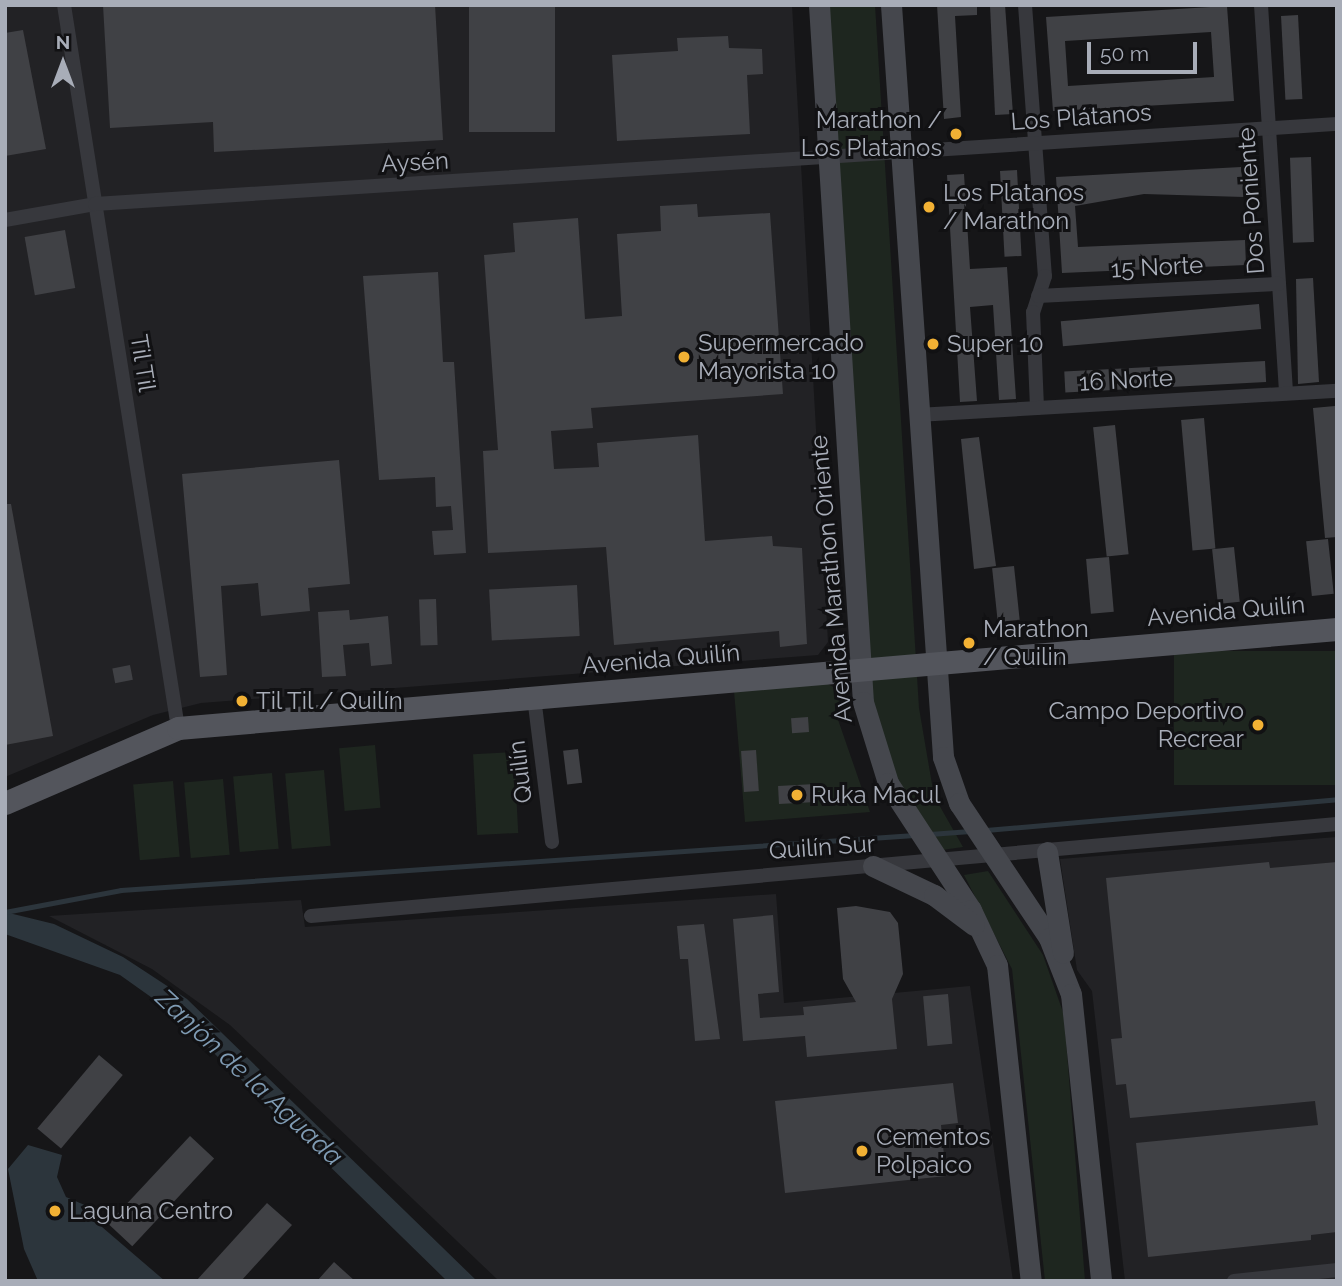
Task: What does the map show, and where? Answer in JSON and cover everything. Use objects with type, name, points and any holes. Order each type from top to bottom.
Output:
[{"type":"main road","name":"Avenida Marathon Oriente","points":[[819,5],[859,668],[871,740],[908,817],[985,936],[1006,1004],[1031,1281]]},
{"type":"main road","points":[[891,5],[934,663],[943,757],[966,815],[1049,938],[1067,980]]},
{"type":"main road","name":"Avenida Quilín","points":[[5,803],[178,728],[1337,629]]},
{"type":"main road","points":[[1047,852],[1067,980],[1081,1045],[1101,1281]]},
{"type":"main road","points":[[873,866],[934,895],[985,936]]},
{"type":"street","name":"Til Til","points":[[64,5],[178,728]]},
{"type":"street","points":[[1025,5],[1045,276],[1038,296],[1037,408]]},
{"type":"street","name":"Dos Poniente","points":[[1261,5],[1286,393]]},
{"type":"street","name":"Los Plátanos","points":[[829,159],[1036,142],[1337,124]]},
{"type":"street","name":"Aysén","points":[[5,220],[95,204],[829,159]]},
{"type":"street","name":"15 Norte","points":[[1038,296],[1279,284]]},
{"type":"street","name":"16 Norte","points":[[917,415],[1337,391]]},
{"type":"street","name":"Quilín","points":[[534,697],[552,842]]},
{"type":"street","name":"Quilín Sur","points":[[311,916],[873,866],[934,854],[989,849],[1047,852],[1337,824]]},
{"type":"street","points":[[1234,1281],[1337,1270]]},
{"type":"shaded area","points":[[5,5],[792,5],[828,642],[818,655],[201,703],[153,715],[5,777]]},
{"type":"shaded area","points":[[826,5],[875,5],[919,708],[934,796],[963,847],[942,850],[906,802],[873,724]]},
{"type":"shaded area","name":"Campo Deportivo Recrear","points":[[1174,651],[1337,651],[1337,785],[1174,785]]},
{"type":"shaded area","points":[[826,683],[844,693],[835,711],[870,812],[745,822],[734,691]]},
{"type":"shaded area","points":[[375,745],[380,808],[345,811],[339,748]]},
{"type":"shaded area","points":[[514,752],[518,833],[477,835],[473,754]]},
{"type":"shaded area","points":[[324,770],[331,846],[292,849],[285,773]]},
{"type":"shaded area","points":[[272,773],[279,849],[240,852],[233,776]]},
{"type":"shaded area","points":[[223,779],[230,855],[191,858],[184,782]]},
{"type":"shaded area","points":[[173,781],[180,857],[140,860],[133,784]]},
{"type":"shaded area","points":[[1337,837],[1337,1281],[1125,1281],[1092,991],[1077,970],[1060,859]]},
{"type":"shaded area","points":[[988,871],[1043,955],[1064,1015],[1085,1281],[1045,1281],[1012,969],[964,875]]},
{"type":"shaded area","points":[[776,894],[784,1003],[970,986],[1013,1281],[499,1281],[230,1025],[152,969],[49,916],[301,900],[305,927]]},
{"type":"water","name":"Zanjón de la Aguada","points":[[5,912],[54,924],[123,957],[187,999],[477,1281],[447,1281],[172,1012],[120,975],[5,934]]},
{"type":"water","name":"Laguna Centro","points":[[28,1145],[62,1155],[57,1177],[66,1197],[94,1209],[102,1227],[165,1281],[38,1281],[24,1249],[8,1169]]},
{"type":"building","points":[[103,5],[435,5],[443,140],[214,152],[213,122],[110,128]]},
{"type":"building","points":[[469,5],[555,5],[555,132],[469,132]]},
{"type":"building","points":[[937,5],[977,5],[977,15],[955,16],[961,117],[944,119]]},
{"type":"building","points":[[990,5],[1005,5],[1013,114],[995,115]]},
{"type":"building","points":[[1227,6],[1234,101],[1053,111],[1046,17]],"holes":[[[1211,32],[1214,77],[1068,86],[1065,41]]]},
{"type":"building","points":[[1298,15],[1302,99],[1285,100],[1281,16]]},
{"type":"building","points":[[23,30],[46,149],[5,156],[5,33]]},
{"type":"building","points":[[728,36],[729,48],[762,49],[763,74],[747,75],[750,134],[617,141],[612,55],[678,51],[677,38]]},
{"type":"building","points":[[1311,157],[1314,242],[1293,243],[1290,158]]},
{"type":"building","points":[[1241,167],[1244,197],[1144,194],[1075,206],[1078,247],[1245,240],[1246,265],[1062,273],[1056,177]]},
{"type":"building","points":[[1017,170],[1022,256],[1005,257],[1000,171]]},
{"type":"building","points":[[964,174],[970,269],[1007,267],[1016,399],[999,400],[993,305],[970,307],[977,401],[960,402],[947,175]]},
{"type":"building","points":[[697,204],[698,217],[770,213],[783,394],[591,408],[593,428],[551,431],[554,469],[599,467],[597,443],[698,435],[705,541],[772,536],[773,546],[802,548],[807,644],[780,647],[779,631],[614,645],[606,547],[488,553],[483,451],[498,450],[484,255],[515,252],[513,223],[578,218],[585,319],[622,316],[617,234],[661,231],[660,206]]},
{"type":"building","points":[[65,230],[75,288],[35,295],[25,237]]},
{"type":"building","points":[[438,272],[443,362],[454,362],[466,553],[434,555],[432,531],[453,530],[451,506],[436,507],[435,477],[379,480],[363,276]]},
{"type":"building","points":[[1313,278],[1319,382],[1298,384],[1296,279]]},
{"type":"building","points":[[1259,304],[1261,329],[1063,346],[1061,321]]},
{"type":"building","points":[[1265,361],[1266,382],[1065,392],[1064,372]]},
{"type":"building","points":[[1335,406],[1337,537],[1325,538],[1313,408]]},
{"type":"building","points":[[1204,418],[1215,549],[1193,551],[1181,420]]},
{"type":"building","points":[[1115,425],[1129,554],[1107,557],[1093,427]]},
{"type":"building","points":[[979,437],[996,566],[974,569],[961,439]]},
{"type":"building","points":[[339,460],[350,584],[308,588],[310,611],[261,616],[258,583],[221,586],[227,675],[200,677],[182,474]]},
{"type":"building","points":[[5,504],[11,504],[53,736],[5,745]]},
{"type":"building","points":[[1328,539],[1334,594],[1312,596],[1306,541]]},
{"type":"building","points":[[1234,547],[1240,602],[1218,604],[1212,549]]},
{"type":"building","points":[[1109,557],[1114,612],[1091,614],[1086,559]]},
{"type":"building","points":[[1014,566],[1020,620],[998,622],[992,568]]},
{"type":"building","points":[[577,585],[580,636],[492,641],[489,590]]},
{"type":"building","points":[[436,599],[438,645],[421,646],[419,600]]},
{"type":"building","points":[[349,610],[350,620],[388,616],[392,664],[371,666],[369,643],[343,645],[346,676],[322,677],[318,612]]},
{"type":"building","points":[[130,665],[133,680],[115,683],[112,668]]},
{"type":"building","points":[[808,717],[809,732],[792,733],[791,718]]},
{"type":"building","points":[[578,749],[582,783],[567,785],[563,751]]},
{"type":"building","points":[[756,750],[759,791],[744,792],[741,751]]},
{"type":"building","name":"Ruka Macul","points":[[815,784],[816,802],[779,804],[778,786]]},
{"type":"building","points":[[1269,862],[1270,868],[1337,862],[1337,1232],[1311,1235],[1311,1240],[1148,1257],[1136,1143],[1318,1125],[1315,1101],[1130,1118],[1126,1084],[1116,1085],[1111,1039],[1122,1038],[1106,878]]},
{"type":"building","points":[[856,906],[890,912],[898,923],[903,974],[892,999],[897,1049],[807,1057],[805,1036],[743,1041],[733,919],[773,915],[779,992],[758,994],[760,1018],[804,1015],[803,1007],[856,1002],[843,979],[837,908]]},
{"type":"building","points":[[704,924],[720,1039],[695,1041],[688,959],[680,959],[677,926]]},
{"type":"building","points":[[948,994],[952,1044],[927,1046],[923,996]]},
{"type":"building","points":[[99,1055],[123,1075],[61,1148],[37,1129]]},
{"type":"building","name":"Cementos Polpaico","points":[[953,1083],[958,1123],[941,1125],[946,1176],[785,1193],[775,1101]]},
{"type":"building","points":[[190,1136],[214,1159],[132,1246],[108,1224]]},
{"type":"building","points":[[267,1203],[292,1225],[241,1281],[196,1281]]},
{"type":"building","points":[[334,1262],[355,1281],[317,1281]]},
{"type":"waterway","points":[[986,830],[1337,799]]},
{"type":"waterway","points":[[930,834],[970,831]]},
{"type":"waterway","points":[[5,912],[121,890],[914,835]]},
{"type":"place","name":"Marathon / Los Platanos","points":[[956,134]]},
{"type":"place","name":"Los Platanos / Marathon","points":[[929,207]]},
{"type":"place","name":"Super 10","points":[[933,344]]},
{"type":"place","name":"Supermercado Mayorista 10","points":[[684,357]]},
{"type":"place","name":"Marathon / Quilin","points":[[969,643]]},
{"type":"place","name":"Til Til / Quilín","points":[[242,701]]},
{"type":"place","name":"Campo Deportivo Recrear","points":[[1258,725]]},
{"type":"place","name":"Ruka Macul","points":[[797,795]]},
{"type":"place","name":"Cementos Polpaico","points":[[862,1151]]},
{"type":"place","name":"Laguna Centro","points":[[55,1211]]}]
